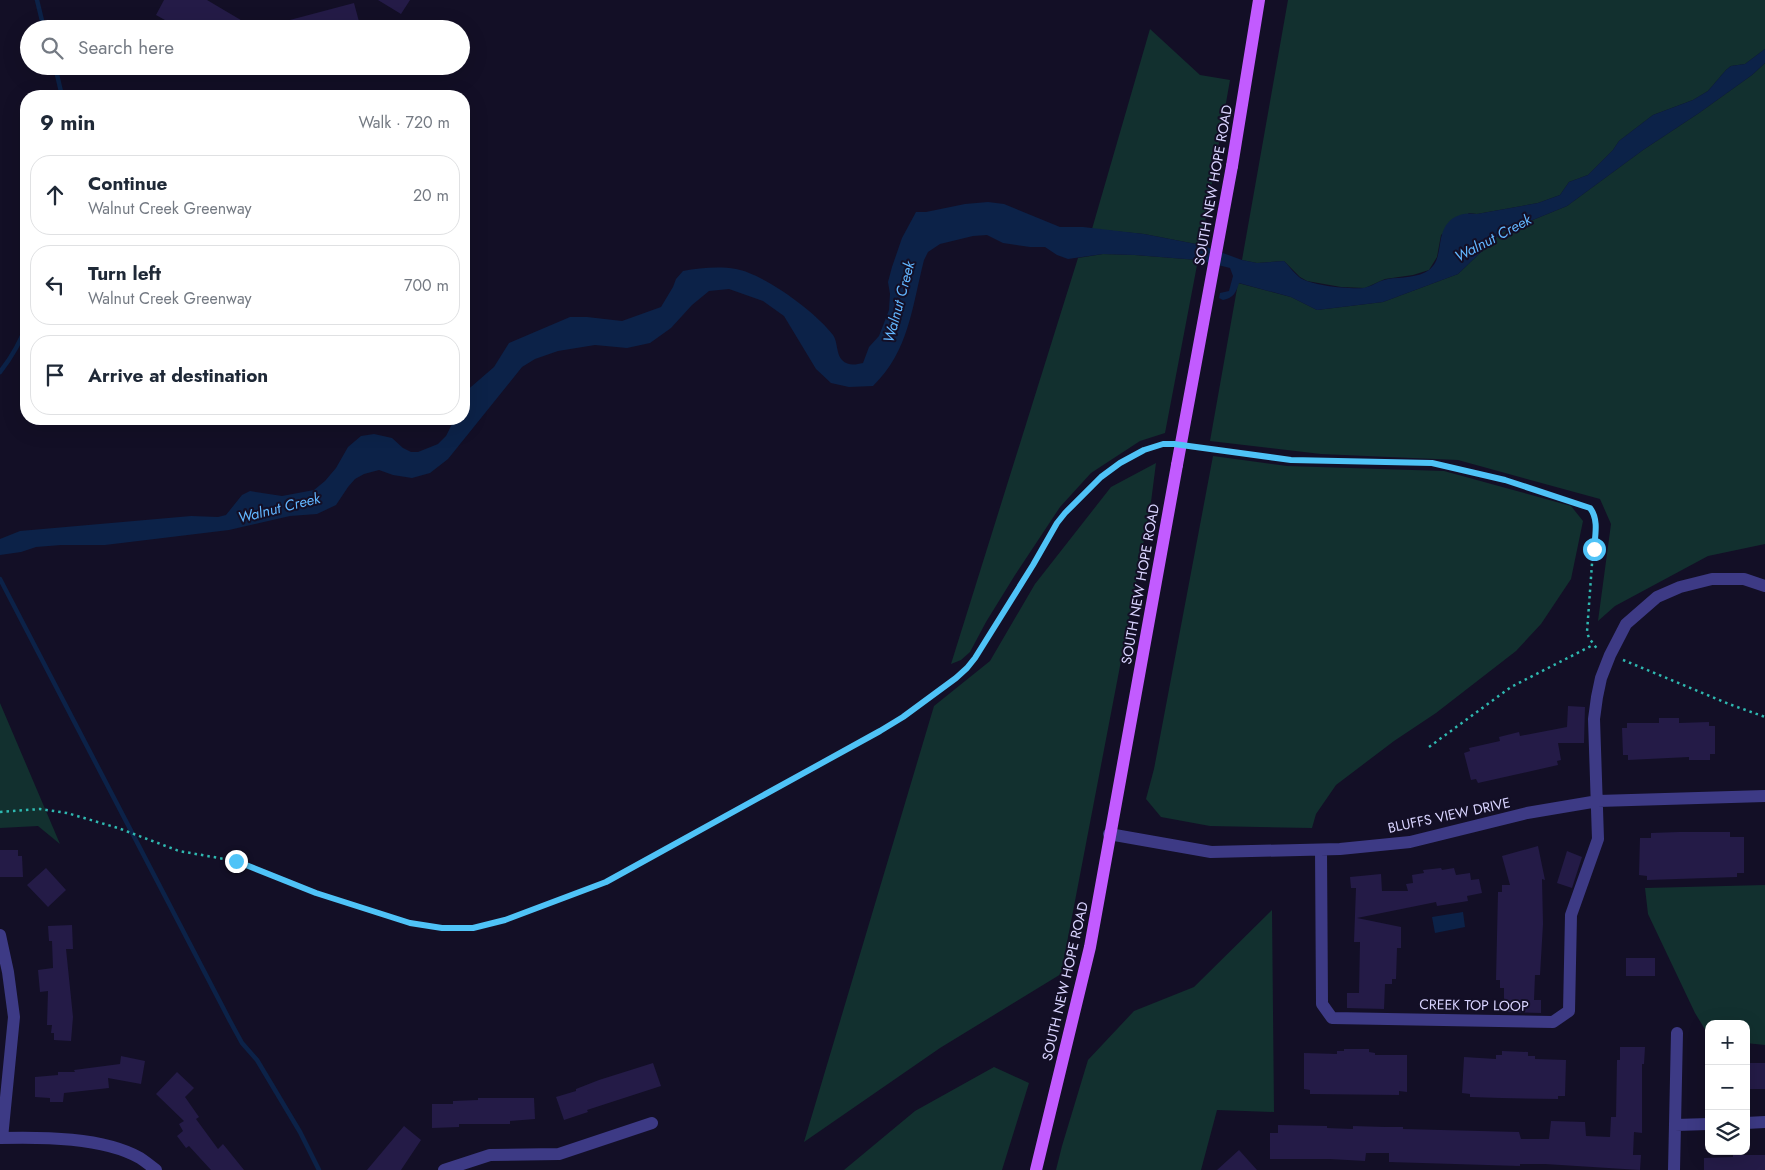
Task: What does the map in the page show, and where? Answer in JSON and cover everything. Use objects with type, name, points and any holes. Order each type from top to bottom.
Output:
[{"type":"main road","name":"SOUTH NEW HOPE ROAD","points":[[1036,1170],[1090,947],[1109,834],[1232,166],[1259,0]]},
{"type":"street","points":[[1598,801],[1595,774],[1594,719],[1597,697],[1601,678],[1626,624],[1657,597],[1696,582],[1733,578],[1744,579],[1765,586]]},
{"type":"street","name":"BLUFFS VIEW DRIVE","points":[[1109,834],[1211,852],[1340,849],[1410,842],[1528,813],[1598,801],[1765,796]]},
{"type":"street","name":"CREEK TOP LOOP","points":[[1321,850],[1322,1004],[1332,1018],[1553,1022],[1569,1011],[1571,915],[1598,839],[1598,801]]},
{"type":"street","points":[[0,935],[8,972],[14,1018],[1,1138],[97,1143],[135,1156],[156,1170]]},
{"type":"street","points":[[1674,1170],[1677,1032]]},
{"type":"street","points":[[1750,1123],[1765,1122]]},
{"type":"street","points":[[444,1170],[490,1155],[559,1154],[652,1123]]},
{"type":"street","points":[[1675,1125],[1705,1124]]},
{"type":"path","points":[[0,812],[40,808],[67,813],[118,828],[179,851],[236,861],[316,893],[410,923],[442,928],[473,928],[505,920],[606,882],[903,717],[956,678],[975,658],[1057,523],[1074,503],[1101,477],[1120,463],[1153,447],[1174,444]]},
{"type":"path","points":[[1192,445],[1291,460],[1432,463],[1505,480],[1590,508],[1595,516],[1595,537],[1587,623],[1589,638],[1598,650]]},
{"type":"path","points":[[1429,747],[1511,687],[1593,645]]},
{"type":"path","points":[[1621,660],[1765,717]]},
{"type":"green space","points":[[1288,0],[1765,0],[1765,49],[1745,64],[1731,66],[1708,91],[1693,100],[1653,115],[1619,141],[1613,150],[1588,175],[1569,182],[1560,195],[1538,203],[1477,214],[1469,213],[1441,235],[1437,257],[1429,270],[1413,275],[1385,279],[1365,288],[1341,287],[1307,281],[1300,277],[1284,261],[1257,263],[1242,260]]},
{"type":"green space","points":[[1150,29],[1200,75],[1230,80],[1201,245],[1144,234],[1092,229]]},
{"type":"green space","points":[[1765,63],[1765,544],[1708,556],[1615,606],[1598,621],[1611,524],[1600,499],[1458,460],[1321,454],[1210,441],[1238,283],[1291,297],[1317,310],[1383,302],[1458,274],[1501,233],[1567,206],[1643,150],[1752,75]]},
{"type":"green space","points":[[1103,254],[1198,260],[1165,433],[1140,441],[1091,473],[1060,507],[1015,575],[970,652],[961,660],[951,664],[1078,258]]},
{"type":"green space","points":[[1213,456],[1287,466],[1444,471],[1571,506],[1583,521],[1571,579],[1541,624],[1516,651],[1436,713],[1394,741],[1336,785],[1316,814],[1312,828],[1210,826],[1161,817],[1146,799],[1154,769]]},
{"type":"green space","points":[[1156,463],[1151,502],[1061,974],[940,1048],[804,1142],[934,706],[990,661],[1035,584],[1111,487]]},
{"type":"green space","points":[[0,703],[60,844],[38,826],[0,828]]},
{"type":"green space","points":[[1765,885],[1765,1045],[1750,1043],[1750,1020],[1705,1020],[1705,1029],[1695,1013],[1648,914],[1645,888]]},
{"type":"green space","points":[[1272,910],[1274,1112],[1217,1110],[1201,1170],[1056,1170],[1088,1060],[1134,1011],[1194,987]]},
{"type":"green space","points":[[994,1067],[1029,1083],[1002,1170],[844,1170],[915,1111]]},
{"type":"water","name":"Walnut Creek","points":[[1765,49],[1765,63],[1752,75],[1643,150],[1567,206],[1501,233],[1458,274],[1383,302],[1317,310],[1291,297],[1239,283],[1234,294],[1230,298],[1223,300],[1219,298],[1220,293],[1229,291],[1233,276],[1230,268],[1198,260],[1135,255],[1103,254],[1068,259],[1057,255],[1045,247],[1003,243],[987,235],[973,236],[940,244],[928,252],[924,260],[908,328],[902,343],[885,372],[873,386],[849,387],[831,383],[816,369],[784,316],[763,301],[729,289],[709,291],[692,305],[671,328],[650,343],[627,348],[595,345],[558,351],[535,359],[522,367],[448,459],[430,473],[412,478],[393,475],[379,470],[364,474],[355,479],[336,505],[317,514],[290,516],[229,530],[105,545],[36,547],[21,552],[0,555],[0,539],[20,531],[191,516],[218,517],[226,515],[242,495],[250,491],[282,496],[314,490],[336,468],[348,447],[361,436],[374,434],[392,438],[403,448],[411,452],[418,452],[438,444],[446,436],[452,425],[470,425],[470,388],[494,367],[509,343],[570,317],[622,321],[661,307],[676,279],[683,271],[729,268],[748,272],[761,278],[789,295],[825,326],[835,338],[839,355],[844,362],[852,364],[863,363],[869,347],[879,336],[889,310],[890,294],[888,282],[892,267],[902,238],[916,212],[926,212],[965,204],[988,202],[1004,204],[1060,227],[1083,227],[1144,234],[1201,245],[1242,260],[1257,263],[1284,261],[1297,275],[1305,280],[1330,286],[1363,288],[1385,280],[1425,273],[1434,265],[1444,229],[1448,222],[1455,217],[1468,213],[1477,214],[1538,203],[1560,195],[1569,182],[1588,175],[1613,150],[1619,141],[1653,115],[1693,100],[1708,91],[1731,66],[1745,64]]},
{"type":"water","points":[[1463,912],[1465,927],[1435,933],[1432,917]]},
{"type":"building","points":[[164,0],[207,0],[241,20],[165,20],[156,15]]},
{"type":"building","points":[[378,0],[410,0],[401,14]]},
{"type":"building","points":[[354,3],[359,20],[290,20]]},
{"type":"building","points":[[1568,706],[1585,707],[1584,743],[1558,743],[1561,760],[1557,761],[1558,765],[1478,783],[1476,779],[1471,780],[1464,753],[1470,751],[1469,748],[1500,741],[1499,737],[1519,732],[1520,736],[1567,727]]},
{"type":"building","points":[[1659,718],[1679,718],[1679,723],[1709,722],[1709,726],[1715,726],[1715,754],[1710,754],[1710,760],[1689,760],[1689,757],[1628,760],[1628,755],[1623,755],[1622,728],[1627,728],[1627,723],[1659,723]]},
{"type":"building","points":[[1730,832],[1730,837],[1744,837],[1744,873],[1737,873],[1737,877],[1647,880],[1647,876],[1639,875],[1640,838],[1651,838],[1651,833]]},
{"type":"building","points":[[1538,846],[1545,880],[1542,879],[1543,924],[1540,975],[1535,975],[1534,1000],[1541,1000],[1541,1013],[1504,1012],[1504,988],[1500,988],[1500,980],[1496,980],[1498,892],[1502,892],[1502,885],[1510,885],[1502,856]]},
{"type":"building","points":[[0,850],[18,850],[18,856],[22,856],[23,877],[0,877]]},
{"type":"building","points":[[1567,851],[1582,857],[1572,888],[1557,883]]},
{"type":"building","points":[[46,868],[66,890],[48,907],[27,885]]},
{"type":"building","points":[[1441,868],[1442,870],[1454,868],[1456,875],[1470,873],[1471,880],[1479,879],[1482,893],[1467,896],[1468,901],[1437,906],[1436,902],[1357,918],[1401,927],[1401,948],[1397,948],[1396,979],[1392,979],[1392,984],[1385,984],[1384,1009],[1347,1008],[1347,993],[1359,993],[1360,942],[1354,942],[1356,888],[1351,888],[1350,877],[1381,874],[1382,891],[1408,891],[1406,884],[1413,883],[1412,875],[1424,873],[1423,870]]},
{"type":"building","points":[[72,925],[73,949],[66,949],[73,1017],[71,1041],[54,1040],[54,1033],[51,1033],[52,1025],[47,1025],[48,991],[40,992],[38,970],[53,968],[52,941],[49,941],[48,926]]},
{"type":"building","points":[[1626,958],[1655,958],[1655,976],[1626,976]]},
{"type":"building","points":[[1620,1047],[1645,1047],[1644,1064],[1642,1064],[1642,1133],[1634,1132],[1633,1155],[1641,1155],[1640,1170],[1545,1164],[1520,1164],[1520,1166],[1389,1162],[1389,1153],[1366,1153],[1365,1161],[1270,1159],[1270,1133],[1278,1133],[1278,1125],[1327,1126],[1327,1128],[1353,1129],[1353,1126],[1519,1132],[1521,1139],[1549,1139],[1551,1121],[1585,1122],[1586,1136],[1610,1137],[1611,1117],[1616,1117],[1617,1060],[1620,1060]]},
{"type":"building","points":[[1344,1049],[1369,1049],[1369,1052],[1375,1053],[1375,1055],[1407,1055],[1407,1092],[1399,1091],[1399,1095],[1310,1094],[1310,1090],[1304,1089],[1304,1053],[1337,1054],[1337,1051],[1344,1051]]},
{"type":"building","points":[[1502,1051],[1528,1052],[1528,1056],[1535,1056],[1535,1059],[1566,1060],[1565,1096],[1558,1096],[1558,1099],[1501,1098],[1470,1097],[1470,1094],[1462,1093],[1464,1057],[1496,1059],[1496,1055],[1502,1055]]},
{"type":"building","points":[[121,1056],[145,1061],[141,1084],[108,1078],[109,1088],[64,1093],[63,1102],[50,1102],[50,1098],[35,1097],[35,1077],[58,1075],[58,1072],[75,1072],[74,1070],[120,1064]]},
{"type":"building","points":[[653,1063],[661,1086],[587,1110],[588,1112],[564,1120],[556,1097],[576,1091],[576,1089],[599,1080]]},
{"type":"building","points":[[1750,1063],[1765,1063],[1765,1089],[1750,1089]]},
{"type":"building","points":[[177,1072],[194,1088],[185,1097],[199,1117],[196,1119],[218,1149],[223,1144],[244,1170],[211,1170],[189,1146],[186,1148],[177,1136],[183,1131],[179,1124],[184,1121],[156,1094]]},
{"type":"building","points":[[478,1098],[534,1098],[535,1119],[510,1121],[510,1124],[459,1124],[459,1127],[432,1128],[432,1104],[453,1104],[453,1101],[478,1100]]},
{"type":"building","points":[[404,1126],[421,1140],[401,1170],[367,1170]]},
{"type":"building","points":[[1239,1150],[1257,1170],[1217,1170]]},
{"type":"building","points":[[1733,1155],[1765,1155],[1765,1170],[1704,1170],[1704,1158],[1733,1157]]},
{"type":"waterway","points":[[37,0],[42,20]]},
{"type":"waterway","points":[[57,75],[61,90]]},
{"type":"waterway","points":[[0,372],[20,340]]},
{"type":"waterway","points":[[0,579],[230,1021],[242,1043],[257,1060],[300,1132],[319,1170]]},
{"type":"route","points":[[236,861],[316,893],[410,923],[442,928],[473,928],[505,920],[606,882],[880,731],[903,717],[956,678],[975,658],[1057,523],[1065,513],[1101,477],[1120,463],[1144,450],[1163,444],[1192,445],[1291,460],[1362,460],[1444,465],[1505,480],[1590,508],[1595,516],[1596,523],[1594,549]]}]
